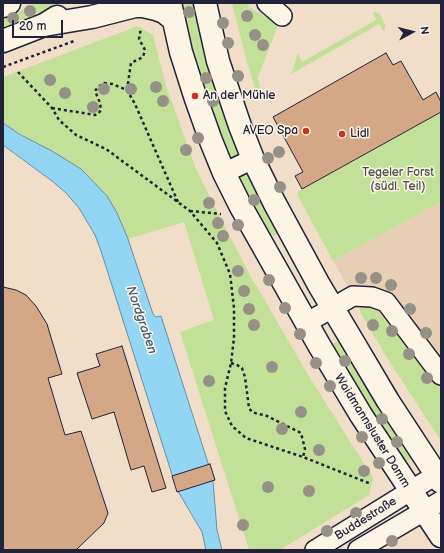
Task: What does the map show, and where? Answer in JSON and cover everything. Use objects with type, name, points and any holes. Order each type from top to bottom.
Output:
[{"type":"main road","points":[[3,6],[9,3]]},
{"type":"main road","points":[[3,41],[44,25],[82,3]]},
{"type":"main road","points":[[205,3],[218,61],[240,126],[253,159],[274,202],[332,308],[388,401],[439,479]]},
{"type":"main road","points":[[44,25],[92,17],[135,6],[144,6],[164,12],[172,11]]},
{"type":"main road","name":"Waidmannsluster Damm","points":[[172,11],[181,52],[195,96],[224,173],[240,205],[306,323],[361,415],[411,491],[432,506],[441,536]]},
{"type":"street","points":[[267,3],[282,16]]},
{"type":"street","points":[[224,173],[253,159]]},
{"type":"street","points":[[306,323],[353,296],[372,297],[386,302],[441,374]]},
{"type":"street","name":"Buddestraße","points":[[315,550],[411,491],[439,479]]},
{"type":"street","name":"Buddestraße","points":[[358,550],[432,506]]},
{"type":"path","points":[[126,90],[131,63],[143,57],[145,50],[139,39],[141,28]]},
{"type":"path","points":[[3,67],[75,40]]},
{"type":"path","points":[[18,72],[52,108],[59,120],[76,135],[106,149],[190,211],[217,243],[230,274],[234,308],[234,338],[231,363],[225,388],[225,411],[232,426],[246,438],[303,457],[371,484]]},
{"type":"path","points":[[52,108],[95,115],[101,110],[95,91],[98,87],[104,83],[112,84],[126,90],[135,104],[179,203]]},
{"type":"path","points":[[190,211],[221,214]]},
{"type":"path","points":[[231,363],[237,364],[242,368],[245,377],[249,408],[252,412],[265,415],[302,433],[305,449],[303,457]]},
{"type":"shaded area","points":[[441,202],[441,391],[380,314],[366,308],[360,308],[333,261]]},
{"type":"green space","points":[[36,3],[62,3],[3,28],[3,20]]},
{"type":"green space","points":[[182,3],[193,3],[213,82],[238,149],[238,153],[232,158],[228,157],[226,154],[194,59],[185,23]]},
{"type":"green space","points":[[232,3],[250,3],[248,6],[278,25],[258,77],[262,97],[258,98]]},
{"type":"green space","points":[[375,12],[380,14],[385,24],[385,29],[383,31],[379,24],[291,74],[298,53],[302,62],[376,20],[373,13]]},
{"type":"green space","points":[[138,26],[153,35],[166,86],[196,169],[225,227],[250,275],[307,373],[373,478],[369,495],[280,550],[249,550],[180,332],[214,320],[184,222],[128,239],[117,213],[107,196],[81,169],[52,151],[19,135],[3,123],[3,77]]},
{"type":"green space","name":"Tegeler Forst (südl. Teil)","points":[[441,112],[441,202],[333,261],[297,194],[302,189]]},
{"type":"green space","points":[[242,175],[246,175],[251,179],[280,233],[273,236],[258,219],[239,179]]},
{"type":"green space","points":[[360,308],[371,308],[380,314],[441,391],[441,441],[384,353],[360,312]]},
{"type":"green space","points":[[340,340],[414,457],[403,464],[329,346]]},
{"type":"water","name":"Nordgraben","points":[[3,123],[19,134],[52,151],[81,169],[107,196],[117,213],[128,239],[153,314],[156,317],[161,316],[209,466],[213,481],[217,530],[222,550],[206,550],[202,532],[175,484],[95,235],[79,208],[66,193],[3,145]]},
{"type":"building","name":"Lidl","points":[[386,53],[393,65],[401,61],[423,100],[436,92],[441,102],[441,112],[302,189],[295,176],[303,172],[273,117]]},
{"type":"building","points":[[3,287],[16,290],[26,295],[36,306],[47,324],[62,374],[48,378],[65,435],[81,431],[108,513],[104,523],[76,550],[3,550]]},
{"type":"building","points":[[122,346],[166,488],[152,492],[144,466],[131,470],[114,412],[92,419],[77,373],[100,366],[96,354]]},
{"type":"building","points":[[210,464],[215,480],[177,492],[172,476]]},
{"type":"place","name":"An der Mühle","points":[[195,96]]},
{"type":"place","name":"AVEO Spa","points":[[306,131]]},
{"type":"place","name":"Lidl","points":[[342,134]]}]
